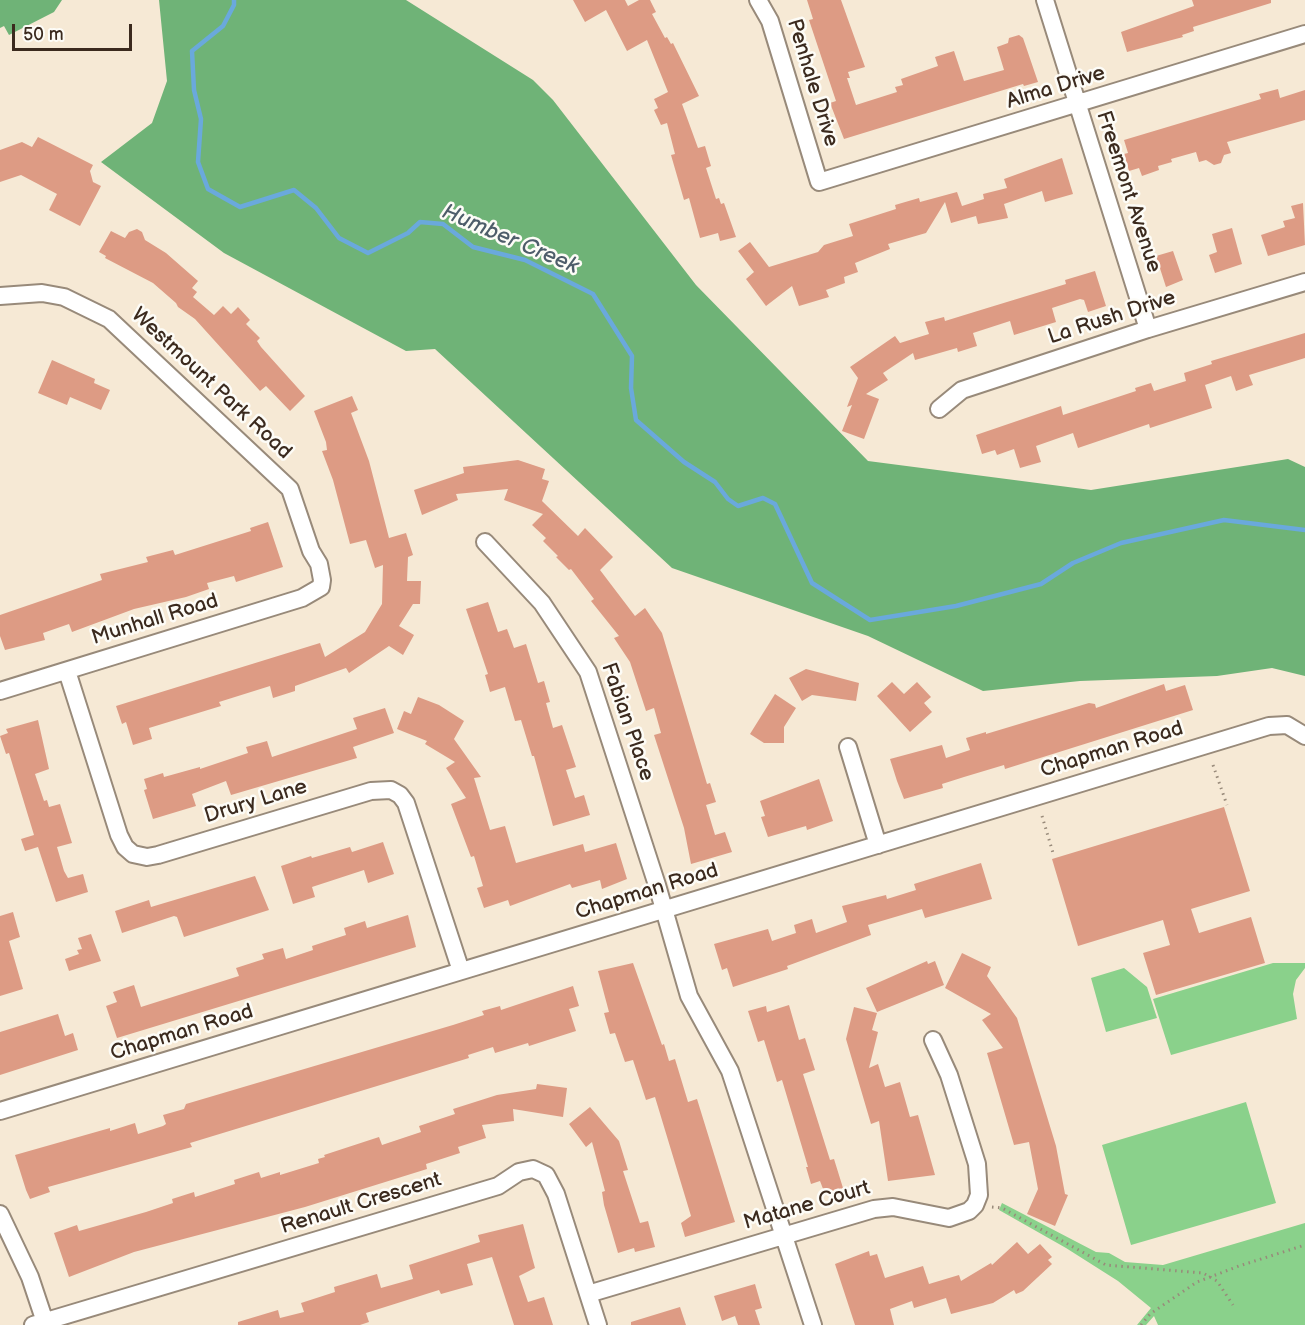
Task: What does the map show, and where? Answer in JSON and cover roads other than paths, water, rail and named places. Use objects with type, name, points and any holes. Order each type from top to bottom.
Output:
[{"type":"street","name":"Penhale Drive","points":[[758,0],[770,21],[819,182]]},
{"type":"street","name":"Freemont Avenue","points":[[1045,0],[1148,329]]},
{"type":"street","name":"Alma Drive","points":[[819,182],[1305,34]]},
{"type":"street","name":"La Rush Drive","points":[[939,409],[962,390],[1148,329],[1305,282]]},
{"type":"street","name":"Westmount Park Road","points":[[0,296],[42,293],[64,297],[109,319],[290,489],[311,551],[319,564],[321,587]]},
{"type":"street","name":"Fabian Place","points":[[485,542],[542,603],[588,672],[689,996],[730,1071],[813,1325]]},
{"type":"street","name":"Munhall Road","points":[[0,691],[302,598],[321,587]]},
{"type":"street","name":"Drury Lane","points":[[67,671],[124,847],[134,854],[147,857],[158,855],[371,791],[391,790],[400,795],[406,803],[461,971]]},
{"type":"street","name":"Chapman Road","points":[[0,1111],[1269,726],[1287,725],[1305,736]]},
{"type":"street","points":[[848,747],[878,845]]},
{"type":"street","name":"Matane Court","points":[[588,1294],[874,1209],[893,1207],[949,1218],[969,1211],[975,1205],[980,1186],[977,1164],[949,1076],[933,1040]]},
{"type":"street","name":"Renault Crescent","points":[[41,1324],[498,1186],[510,1176],[527,1169],[539,1170],[550,1182],[597,1325]]},
{"type":"street","points":[[0,1214],[30,1277],[41,1324]]},
{"type":"waterway","name":"Humber Creek","points":[[234,0],[234,5],[223,26],[192,51],[194,90],[201,119],[198,162],[208,189],[240,207],[294,190],[316,208],[339,238],[368,253],[408,233],[420,222],[443,224],[473,247],[525,260],[593,294],[632,356],[631,388],[636,420],[684,462],[715,482],[728,499],[738,506],[763,498],[775,504],[812,583],[870,620],[956,606],[1041,584],[1073,563],[1121,543],[1224,520],[1305,530]]}]
